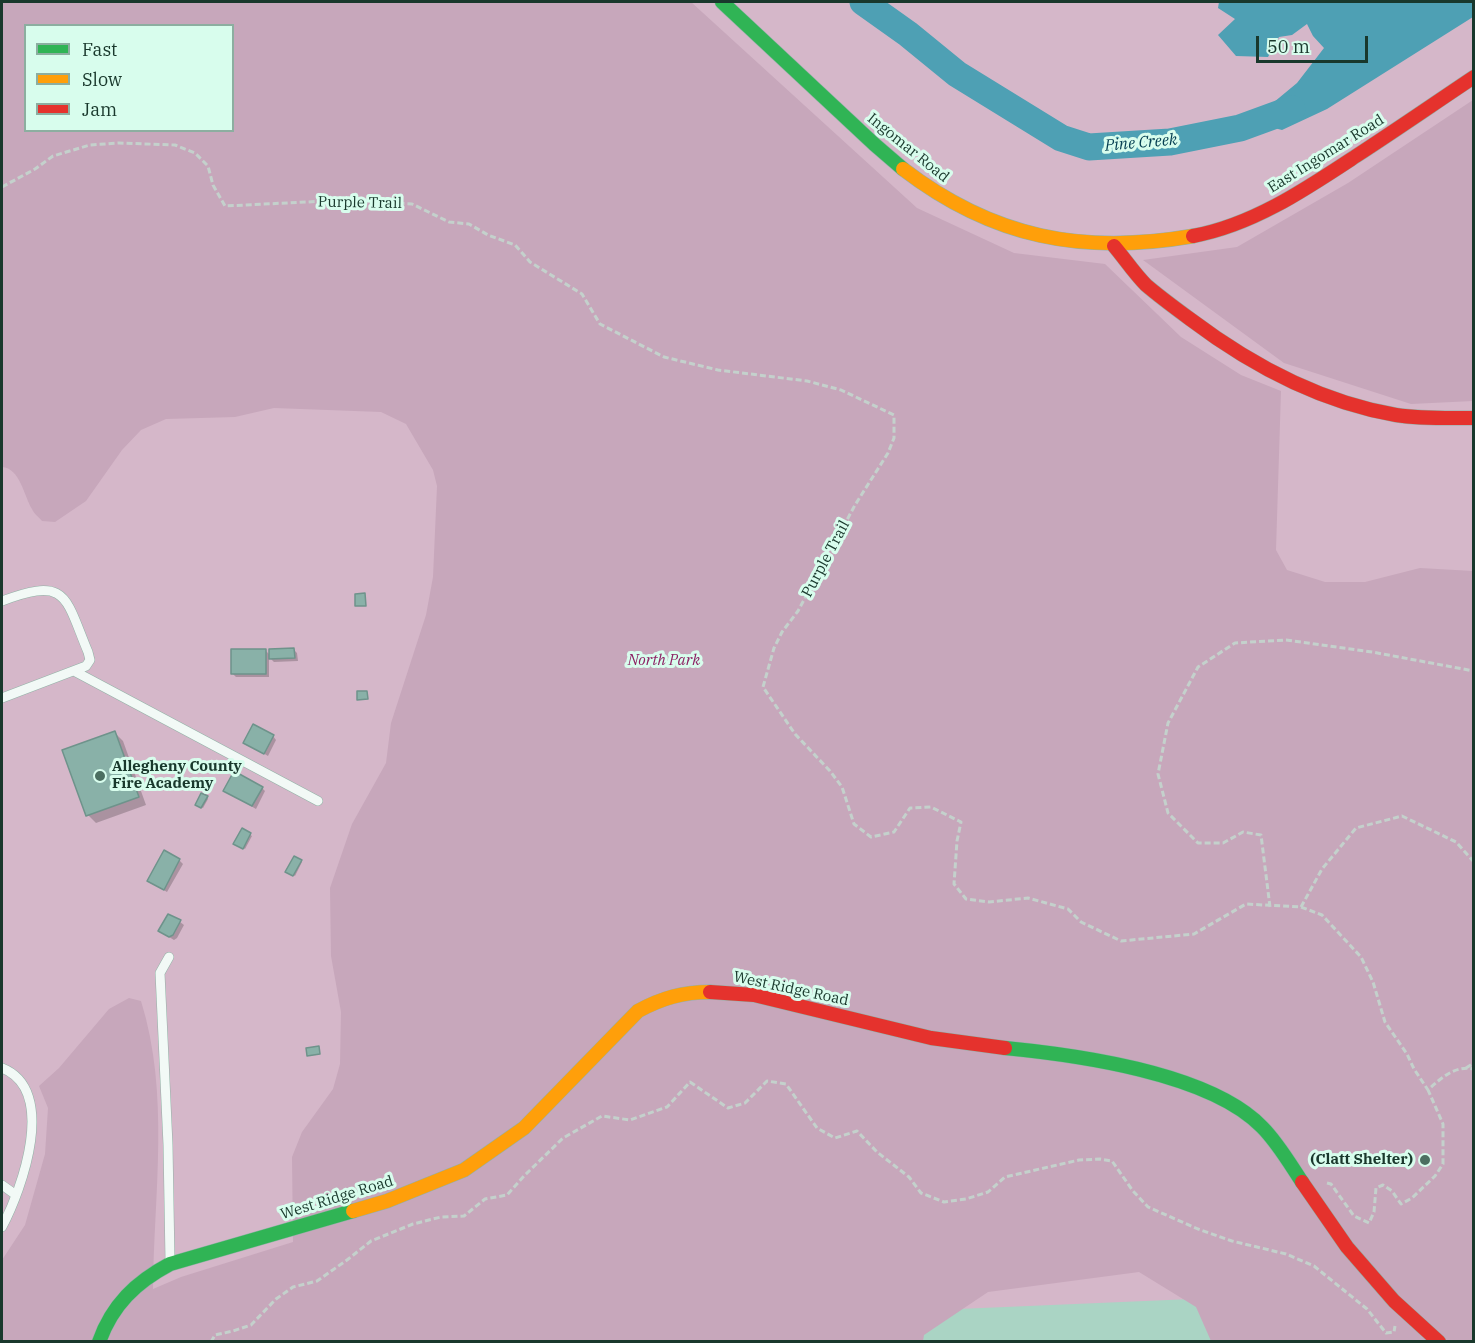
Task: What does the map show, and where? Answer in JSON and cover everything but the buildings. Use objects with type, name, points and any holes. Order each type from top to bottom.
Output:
[{"type":"street","name":"Ingomar Road","points":[[722,2],[872,142],[916,179],[942,196],[993,222],[1022,232],[1052,240],[1114,246]]},
{"type":"street","name":"East Ingomar Road","points":[[1114,246],[1159,243],[1185,238],[1240,222],[1270,208],[1337,169],[1473,77]]},
{"type":"street","points":[[1114,246],[1142,280],[1185,316],[1232,349],[1282,377],[1323,394],[1387,414],[1473,418]]},
{"type":"street","name":"West Ridge Road","points":[[99,1341],[108,1317],[117,1303],[139,1281],[170,1264],[387,1201],[464,1170],[524,1128],[638,1011],[672,995],[689,992],[754,995],[931,1038],[1079,1057],[1190,1085],[1227,1101],[1253,1119],[1271,1138],[1347,1247],[1394,1301],[1439,1341]]},
{"type":"lane","points":[[2,602],[37,590],[49,590],[64,597],[90,656],[86,666],[2,698]]},
{"type":"lane","points":[[74,671],[318,801]]},
{"type":"lane","points":[[169,957],[160,973],[168,1145],[170,1264]]},
{"type":"lane","points":[[2,1068],[23,1083],[31,1112],[29,1154],[16,1195],[2,1227]]},
{"type":"lane","points":[[2,1185],[16,1195]]},
{"type":"path","name":"Purple Trail","points":[[2,187],[35,169],[52,156],[90,145],[119,143],[175,145],[195,153],[208,166],[213,185],[225,206],[346,200],[412,204],[449,222],[469,224],[488,235],[515,245],[530,262],[582,294],[600,324],[664,357],[718,370],[807,381],[841,390],[894,415],[894,438],[888,453],[855,505],[798,611],[782,632],[774,648],[763,687],[795,734],[842,787],[854,824],[871,837],[894,832],[910,808],[931,807],[961,822],[957,841],[954,884],[966,899],[989,902],[1028,898],[1068,909],[1081,922],[1121,941],[1194,934],[1246,904],[1301,908],[1322,915],[1361,957],[1372,982],[1384,1023],[1407,1054],[1428,1090],[1443,1124],[1443,1164],[1435,1176],[1412,1198],[1401,1204],[1392,1191],[1383,1185],[1376,1188],[1374,1212],[1368,1223],[1354,1216],[1331,1184],[1317,1182],[1307,1189]]},
{"type":"path","points":[[1270,907],[1261,835],[1243,831],[1223,843],[1198,843],[1168,813],[1158,774],[1168,723],[1198,667],[1235,643],[1286,640],[1372,652],[1473,671]]},
{"type":"path","points":[[1301,908],[1322,869],[1356,828],[1402,816],[1456,842],[1473,862]]},
{"type":"path","points":[[1428,1090],[1444,1074],[1466,1068],[1473,1063]]},
{"type":"path","points":[[1466,1068],[1473,1069]]},
{"type":"path","points":[[210,1341],[215,1335],[233,1332],[251,1325],[276,1299],[293,1287],[317,1281],[371,1240],[413,1224],[441,1217],[464,1216],[485,1199],[507,1195],[563,1138],[602,1116],[630,1120],[667,1107],[690,1082],[728,1108],[745,1103],[767,1081],[786,1084],[817,1128],[835,1137],[857,1131],[877,1152],[909,1177],[921,1193],[944,1202],[966,1199],[988,1192],[1005,1177],[1079,1160],[1112,1161],[1133,1191],[1148,1207],[1197,1229],[1286,1254],[1314,1266],[1367,1309],[1386,1334],[1394,1332],[1396,1323],[1394,1301]]},
{"type":"green space","name":"North Park","points":[[2,2],[1473,2],[1473,1327],[1471,1287],[213,1341],[2,1342]]},
{"type":"green space","name":"North Park","points":[[2,2],[691,2],[917,208],[1014,253],[1105,264],[1181,337],[1241,375],[1281,391],[1276,550],[1287,570],[1325,582],[1365,582],[1420,568],[1473,571],[1473,1341],[1211,1341],[1196,1307],[1139,1272],[988,1292],[924,1335],[923,1341],[2,1342],[2,1260],[25,1225],[45,1154],[48,1108],[39,1086],[59,1068],[109,1009],[129,998],[141,1001],[150,1036],[158,1108],[153,1289],[181,1277],[293,1242],[292,1157],[302,1132],[333,1089],[340,1064],[341,1012],[331,956],[330,888],[352,824],[386,763],[391,723],[426,615],[433,577],[437,486],[433,470],[406,424],[381,412],[274,408],[235,417],[166,419],[141,430],[122,450],[86,501],[55,522],[42,521],[33,511],[17,477],[2,467]]},
{"type":"green space","points":[[1473,100],[1473,401],[1411,404],[1284,363],[1143,260],[1237,247],[1348,183]]},
{"type":"water","points":[[1219,2],[1473,2],[1473,17],[1327,109],[1282,130],[1259,124],[1262,112],[1297,83],[1324,48],[1313,36],[1307,24],[1292,35],[1279,37],[1268,57],[1236,56],[1218,35],[1235,19],[1218,8]]},
{"type":"waterway","name":"Pine Creek","points":[[863,2],[908,34],[957,74],[1061,138],[1089,147],[1170,142],[1240,128],[1292,109]]},
{"type":"traffic: fast","points":[[722,2],[903,169]]},
{"type":"traffic: fast","points":[[1005,1048],[1068,1056],[1141,1070],[1177,1080],[1210,1093],[1239,1108],[1262,1127],[1279,1147],[1302,1182]]},
{"type":"traffic: fast","points":[[99,1342],[111,1317],[127,1296],[146,1279],[170,1264],[353,1211]]},
{"type":"traffic: slow","points":[[903,169],[971,211],[1005,226],[1040,235],[1077,241],[1114,243],[1193,236]]},
{"type":"traffic: slow","points":[[353,1211],[387,1201],[464,1170],[524,1128],[638,1011],[673,997],[710,992]]},
{"type":"traffic: jam","points":[[1193,236],[1237,224],[1298,193],[1474,77]]},
{"type":"traffic: jam","points":[[1114,246],[1146,285],[1168,302],[1237,352],[1287,379],[1340,401],[1396,415],[1425,418],[1474,418]]},
{"type":"traffic: jam","points":[[710,992],[754,995],[931,1038],[1005,1048]]},
{"type":"traffic: jam","points":[[1302,1182],[1347,1247],[1394,1301],[1439,1342]]},
{"type":"place","name":"Allegheny County Fire Academy","points":[[100,776]]},
{"type":"place","name":"(Clatt Shelter)","points":[[1425,1160]]}]
